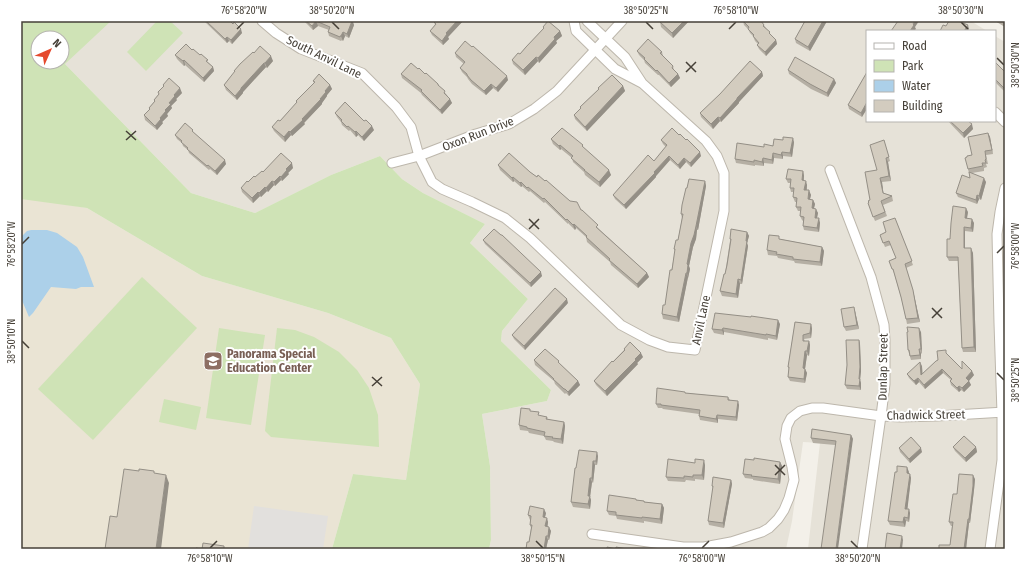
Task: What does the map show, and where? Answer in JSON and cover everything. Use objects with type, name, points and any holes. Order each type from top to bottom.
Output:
[{"type":"street","name":"South Anvil Lane","points":[[262,21],[276,33],[302,48],[362,74],[396,107],[411,127],[419,156]]},
{"type":"street","points":[[574,21],[576,31],[615,69],[642,83]]},
{"type":"street","name":"Anvil Lane","points":[[419,156],[432,182],[442,190],[472,202],[505,218],[530,238],[621,325],[649,340],[668,347],[695,350],[724,211],[724,173],[717,156],[706,141],[642,83],[626,57],[587,21]]},
{"type":"street","name":"Oxon Run Drive","points":[[392,162],[419,156],[476,134],[509,124],[534,109],[557,91],[622,21]]},
{"type":"street","points":[[996,113],[1005,122]]},
{"type":"street","name":"Dunlap Street","points":[[830,170],[872,277],[884,325],[885,384],[882,416],[862,549]]},
{"type":"street","points":[[990,549],[1002,460],[1003,412],[997,234],[1005,188]]},
{"type":"street","name":"Chadwick Street","points":[[592,534],[683,547],[704,547],[731,542],[762,532],[769,528],[784,510],[794,480],[785,439],[787,426],[791,418],[800,411],[812,408],[824,408],[882,416],[937,416],[1003,412]]},
{"type":"shaded area","points":[[105,21],[972,21],[985,30],[866,30],[866,122],[996,122],[996,37],[1005,42],[1005,549],[808,549],[820,443],[803,442],[792,521],[786,549],[489,549],[491,540],[490,466],[482,414],[547,401],[551,390],[501,341],[502,331],[528,299],[470,243],[485,224],[423,193],[402,179],[380,156],[331,175],[255,213],[191,193],[70,69],[70,59]]},
{"type":"shaded area","name":"Panorama Special Education Center","points":[[21,196],[87,208],[202,276],[328,313],[391,338],[420,384],[406,480],[353,474],[332,549],[21,549]]},
{"type":"shaded area","points":[[254,506],[328,516],[323,549],[248,549]]},
{"type":"green space","points":[[21,21],[111,21],[70,59],[70,30],[30,30],[30,70],[70,69],[191,193],[255,213],[331,175],[380,156],[402,179],[423,193],[485,224],[470,243],[528,299],[502,331],[501,341],[551,390],[547,401],[482,414],[490,466],[491,540],[489,549],[332,549],[353,474],[406,480],[420,384],[391,338],[328,313],[202,276],[87,208],[21,199]]},
{"type":"green space","points":[[157,21],[170,21],[183,33],[146,71],[127,52]]},
{"type":"green space","points":[[142,277],[197,328],[93,440],[38,389]]},
{"type":"green space","points":[[219,328],[265,335],[251,425],[206,418]]},
{"type":"green space","points":[[277,328],[295,330],[314,337],[339,352],[357,370],[369,388],[378,415],[379,447],[271,437],[265,431]]},
{"type":"green space","points":[[164,399],[201,407],[196,430],[159,422]]},
{"type":"water","points":[[47,230],[57,233],[77,247],[83,257],[94,287],[81,287],[76,289],[51,287],[29,317],[21,298],[21,237],[27,231]]},
{"type":"building","points":[[206,21],[230,21],[233,24],[234,22],[241,29],[231,40],[227,37],[225,39]]},
{"type":"building","points":[[306,21],[316,21],[312,26]]},
{"type":"building","points":[[316,21],[352,21],[347,34],[343,32],[340,37],[328,32],[330,27]]},
{"type":"building","points":[[457,21],[446,33],[447,34],[442,41],[430,31],[436,24],[434,22]]},
{"type":"building","points":[[548,21],[560,31],[538,58],[536,57],[523,70],[512,60],[518,53],[520,54],[544,28],[543,27]]},
{"type":"building","points":[[684,21],[672,33],[660,22]]},
{"type":"building","points":[[743,21],[761,21],[764,25],[763,26],[776,40],[765,52],[757,45],[759,43],[748,29],[749,27]]},
{"type":"building","points":[[805,21],[823,21],[808,47],[795,39]]},
{"type":"building","points":[[898,21],[915,21],[911,30],[892,30]]},
{"type":"building","points":[[949,21],[958,21],[968,25],[965,30],[940,30],[943,25],[946,26]]},
{"type":"building","points":[[648,39],[662,52],[660,53],[673,66],[672,68],[678,74],[669,83],[637,51]]},
{"type":"building","points":[[465,41],[472,47],[473,46],[507,76],[496,88],[491,84],[484,91],[460,68],[465,62],[455,53]]},
{"type":"building","points":[[186,44],[192,50],[193,49],[200,55],[201,54],[213,67],[203,78],[184,60],[183,61],[175,55]]},
{"type":"building","points":[[260,46],[271,56],[235,96],[224,85],[240,64]]},
{"type":"building","points":[[795,57],[834,79],[827,93],[788,70]]},
{"type":"building","points":[[750,61],[762,72],[720,118],[718,117],[711,124],[700,113],[720,94]]},
{"type":"building","points":[[411,63],[425,74],[426,73],[438,84],[450,99],[440,110],[421,91],[422,90],[401,74]]},
{"type":"building","points":[[996,63],[1005,72],[1005,89],[996,80]]},
{"type":"building","points":[[319,74],[330,85],[321,99],[302,119],[303,120],[284,137],[272,127],[278,120],[280,121],[297,102],[296,101],[315,82],[313,81]]},
{"type":"building","points":[[866,74],[866,104],[861,113],[848,105]]},
{"type":"building","points":[[612,75],[623,86],[585,127],[574,115]]},
{"type":"building","points":[[169,78],[180,88],[169,103],[171,104],[165,110],[166,111],[160,118],[161,119],[155,126],[144,115],[150,109],[149,108],[159,94],[158,92]]},
{"type":"building","points":[[345,102],[364,121],[366,120],[372,126],[362,137],[356,131],[355,132],[348,126],[347,127],[335,113]]},
{"type":"building","points":[[951,122],[969,122],[972,124],[963,133]]},
{"type":"building","points":[[185,123],[225,160],[215,171],[187,149],[188,148],[181,142],[182,141],[175,135]]},
{"type":"building","points":[[562,128],[583,145],[582,146],[609,170],[599,182],[571,158],[573,156],[551,139]]},
{"type":"building","points":[[672,128],[679,135],[680,134],[686,140],[687,139],[700,152],[690,163],[684,158],[678,165],[669,156],[624,205],[613,195],[648,155],[654,161],[667,145],[661,140]]},
{"type":"building","points":[[988,133],[992,150],[985,151],[986,163],[982,163],[983,166],[968,169],[965,158],[972,155],[968,137]]},
{"type":"building","points":[[783,137],[793,138],[790,153],[782,152],[781,155],[773,153],[772,160],[763,158],[762,162],[735,159],[737,143],[764,147],[764,144],[773,146],[774,139],[783,140]]},
{"type":"building","points":[[884,140],[889,157],[886,158],[889,176],[880,178],[883,193],[892,196],[881,201],[885,212],[873,217],[868,203],[870,200],[865,172],[877,170],[870,145]]},
{"type":"building","points":[[281,153],[292,163],[281,177],[280,176],[274,182],[272,181],[266,188],[265,187],[259,193],[258,192],[252,198],[241,188],[247,181],[248,182],[262,171],[263,172]]},
{"type":"building","points":[[509,153],[530,172],[537,177],[538,175],[545,181],[546,180],[570,201],[577,202],[581,210],[598,225],[596,227],[647,273],[637,284],[609,260],[610,259],[586,237],[587,236],[574,224],[573,225],[567,219],[566,220],[544,198],[543,199],[513,177],[512,178],[498,165]]},
{"type":"building","points":[[788,169],[803,171],[802,180],[806,181],[804,190],[809,190],[808,199],[813,200],[812,208],[816,209],[815,218],[819,218],[817,228],[803,226],[804,217],[800,216],[801,207],[796,207],[797,198],[793,197],[794,188],[790,188],[791,179],[786,179]]},
{"type":"building","points":[[969,172],[984,178],[979,196],[977,195],[976,200],[956,193],[962,175],[970,178]]},
{"type":"building","points":[[689,179],[705,181],[691,243],[687,273],[677,317],[662,314],[663,305],[665,305],[670,270],[672,270],[674,249],[676,240],[678,240],[683,214],[681,214],[682,205]]},
{"type":"building","points":[[953,206],[966,208],[965,218],[972,219],[971,228],[964,227],[964,248],[971,248],[974,347],[962,348],[958,257],[947,257],[947,239],[950,239]]},
{"type":"building","points":[[895,218],[912,261],[905,264],[913,290],[918,318],[906,319],[893,269],[889,261],[896,258],[889,241],[883,243],[880,235],[886,232],[883,222]]},
{"type":"building","points":[[494,229],[541,272],[530,283],[483,240]]},
{"type":"building","points":[[731,229],[747,232],[741,280],[738,279],[736,294],[720,291],[727,265]]},
{"type":"building","points":[[769,235],[779,236],[779,239],[822,247],[820,262],[793,259],[793,257],[776,254],[777,252],[767,250]]},
{"type":"building","points":[[555,288],[567,299],[524,346],[512,335]]},
{"type":"building","points":[[854,307],[857,325],[844,327],[841,309]]},
{"type":"building","points":[[715,313],[778,320],[776,336],[723,328],[722,330],[712,329]]},
{"type":"building","points":[[795,322],[811,324],[810,333],[803,335],[803,341],[809,341],[807,351],[805,351],[803,368],[805,369],[804,379],[788,377],[788,367]]},
{"type":"building","points":[[907,327],[919,328],[921,349],[919,349],[920,355],[910,356],[908,350]]},
{"type":"building","points":[[846,340],[859,340],[859,386],[845,385],[847,365]]},
{"type":"building","points":[[630,342],[641,353],[605,391],[594,381],[612,361],[613,362],[625,350],[624,349]]},
{"type":"building","points":[[545,349],[578,381],[568,392],[534,360]]},
{"type":"building","points":[[946,350],[946,353],[962,369],[962,361],[972,371],[966,378],[969,381],[962,388],[959,386],[957,388],[950,381],[952,379],[942,369],[924,385],[918,378],[914,381],[907,374],[920,362],[921,375],[938,360],[937,351]]},
{"type":"building","points":[[657,388],[685,393],[728,397],[728,400],[738,401],[736,417],[717,415],[716,419],[699,416],[700,410],[656,404]]},
{"type":"building","points":[[521,408],[539,412],[538,415],[547,417],[546,419],[564,422],[561,439],[544,436],[545,432],[519,425]]},
{"type":"building","points":[[812,429],[851,435],[836,549],[821,549],[836,441],[811,438]]},
{"type":"building","points":[[964,436],[976,447],[965,458],[953,447]]},
{"type":"building","points":[[911,437],[921,448],[909,459],[899,448]]},
{"type":"building","points":[[579,450],[597,452],[596,461],[593,461],[592,478],[590,478],[588,496],[590,496],[588,504],[571,502],[575,468]]},
{"type":"building","points":[[754,458],[780,462],[778,479],[743,474],[745,459],[754,460]]},
{"type":"building","points":[[668,459],[695,463],[695,459],[704,460],[702,475],[693,475],[693,477],[684,476],[684,478],[666,477]]},
{"type":"building","points":[[897,466],[907,467],[907,473],[910,474],[905,509],[909,509],[908,518],[904,517],[903,522],[888,521]]},
{"type":"building","points":[[124,469],[154,471],[154,473],[166,475],[156,549],[105,549],[110,516],[117,517]]},
{"type":"building","points":[[959,474],[973,475],[969,519],[964,549],[939,549],[939,545],[950,545],[953,522],[949,522],[953,494],[957,494]]},
{"type":"building","points":[[713,477],[731,480],[723,523],[708,521]]},
{"type":"building","points":[[609,495],[662,504],[660,519],[616,515],[616,512],[607,511]]},
{"type":"building","points":[[530,506],[544,509],[543,517],[547,518],[545,526],[549,527],[544,549],[526,549],[527,542],[529,542],[532,525],[530,525],[531,516],[528,515]]},
{"type":"building","points":[[887,533],[902,536],[900,549],[885,549]]},
{"type":"building","points":[[203,543],[224,546],[224,549],[202,549]]},
{"type":"building","points":[[616,547],[627,549],[616,549]]},
{"type":"place","name":"Panorama Special Education Center","points":[[213,361]]}]
